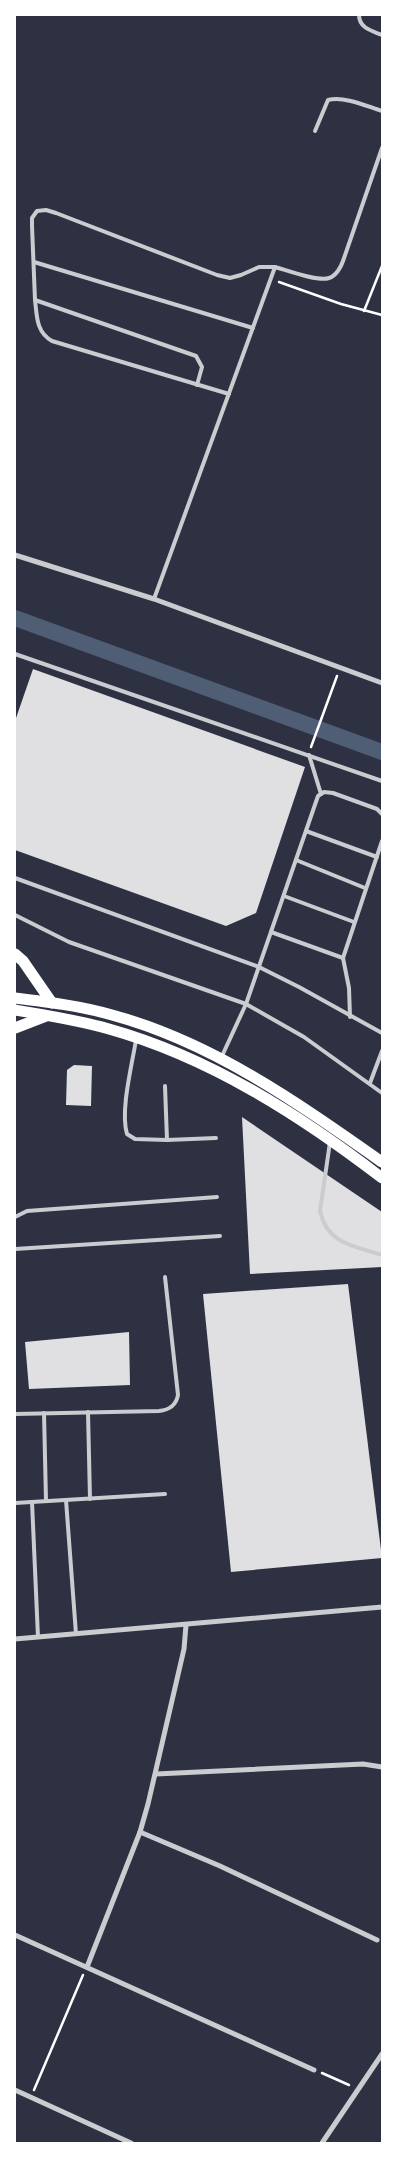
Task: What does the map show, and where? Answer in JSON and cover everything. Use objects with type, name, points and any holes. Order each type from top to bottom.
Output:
[{"type":"main road","points":[[15,954],[23,961],[52,1003]]},
{"type":"main road","points":[[15,998],[113,1015],[169,1034],[221,1058],[322,1119],[382,1162]]},
{"type":"main road","points":[[15,1010],[108,1028],[208,1068],[252,1090],[330,1140],[382,1178]]},
{"type":"main road","points":[[15,1028],[48,1015]]},
{"type":"street","points":[[15,555],[154,599],[382,683]]},
{"type":"street","points":[[15,1639],[382,1607]]},
{"type":"street","points":[[87,1967],[140,1832],[156,1774],[184,1649],[186,1625]]},
{"type":"street","points":[[156,1774],[363,1764],[382,1767]]},
{"type":"street","points":[[140,1832],[229,1870],[376,1940]]},
{"type":"street","points":[[15,1935],[314,2070]]},
{"type":"street","points":[[322,2143],[382,2054]]},
{"type":"street","points":[[15,2090],[132,2143]]},
{"type":"lane","points":[[359,15],[361,24],[365,28],[382,35]]},
{"type":"lane","points":[[315,130],[328,100],[335,98],[382,111]]},
{"type":"lane","points":[[229,394],[52,341],[41,331],[35,300],[32,218],[37,211],[46,210],[230,278],[259,268],[275,267],[322,279],[330,278],[336,273],[343,261],[382,148]]},
{"type":"lane","points":[[34,262],[253,328]]},
{"type":"lane","points":[[154,599],[275,267]]},
{"type":"lane","points":[[35,300],[196,356],[202,366],[196,385]]},
{"type":"lane","points":[[15,654],[382,781]]},
{"type":"lane","points":[[308,755],[321,794]]},
{"type":"lane","points":[[221,1058],[246,1004],[316,800],[321,794],[333,793],[377,809],[382,814]]},
{"type":"lane","points":[[306,831],[377,857]]},
{"type":"lane","points":[[350,1017],[344,958],[354,922],[382,840]]},
{"type":"lane","points":[[296,860],[365,888]]},
{"type":"lane","points":[[15,878],[259,967],[382,1033]]},
{"type":"lane","points":[[284,896],[354,922]]},
{"type":"lane","points":[[15,915],[69,942],[246,1004],[304,1037],[382,1093]]},
{"type":"lane","points":[[271,932],[344,958]]},
{"type":"lane","points":[[136,1038],[129,1079],[125,1126],[127,1134],[135,1139],[216,1138]]},
{"type":"lane","points":[[370,1084],[382,1051]]},
{"type":"lane","points":[[165,1086],[167,1140]]},
{"type":"lane","points":[[330,1140],[320,1211],[322,1222],[327,1231],[334,1237],[382,1255]]},
{"type":"lane","points":[[15,1217],[27,1211],[217,1197]]},
{"type":"lane","points":[[15,1248],[220,1236]]},
{"type":"lane","points":[[15,1414],[165,1410],[176,1402],[178,1395],[165,1277]]},
{"type":"lane","points":[[88,1412],[90,1499]]},
{"type":"lane","points":[[44,1413],[46,1501]]},
{"type":"lane","points":[[15,1503],[166,1494]]},
{"type":"lane","points":[[66,1500],[76,1634]]},
{"type":"lane","points":[[32,1502],[38,1637]]},
{"type":"path","points":[[364,310],[382,266]]},
{"type":"path","points":[[271,279],[341,304],[382,315]]},
{"type":"path","points":[[314,740],[340,668]]},
{"type":"path","points":[[31,2098],[87,1967]]},
{"type":"path","points":[[314,2070],[358,2089]]},
{"type":"building","points":[[33,669],[305,767],[256,913],[226,926],[15,850],[15,721]]},
{"type":"building","points":[[74,1065],[92,1066],[91,1106],[66,1105],[67,1070]]},
{"type":"building","points":[[242,1117],[382,1212],[382,1267],[250,1274]]},
{"type":"building","points":[[348,1284],[382,1558],[231,1572],[203,1294]]},
{"type":"building","points":[[129,1332],[130,1385],[29,1389],[25,1342]]},
{"type":"waterway","points":[[15,618],[382,752]]}]
